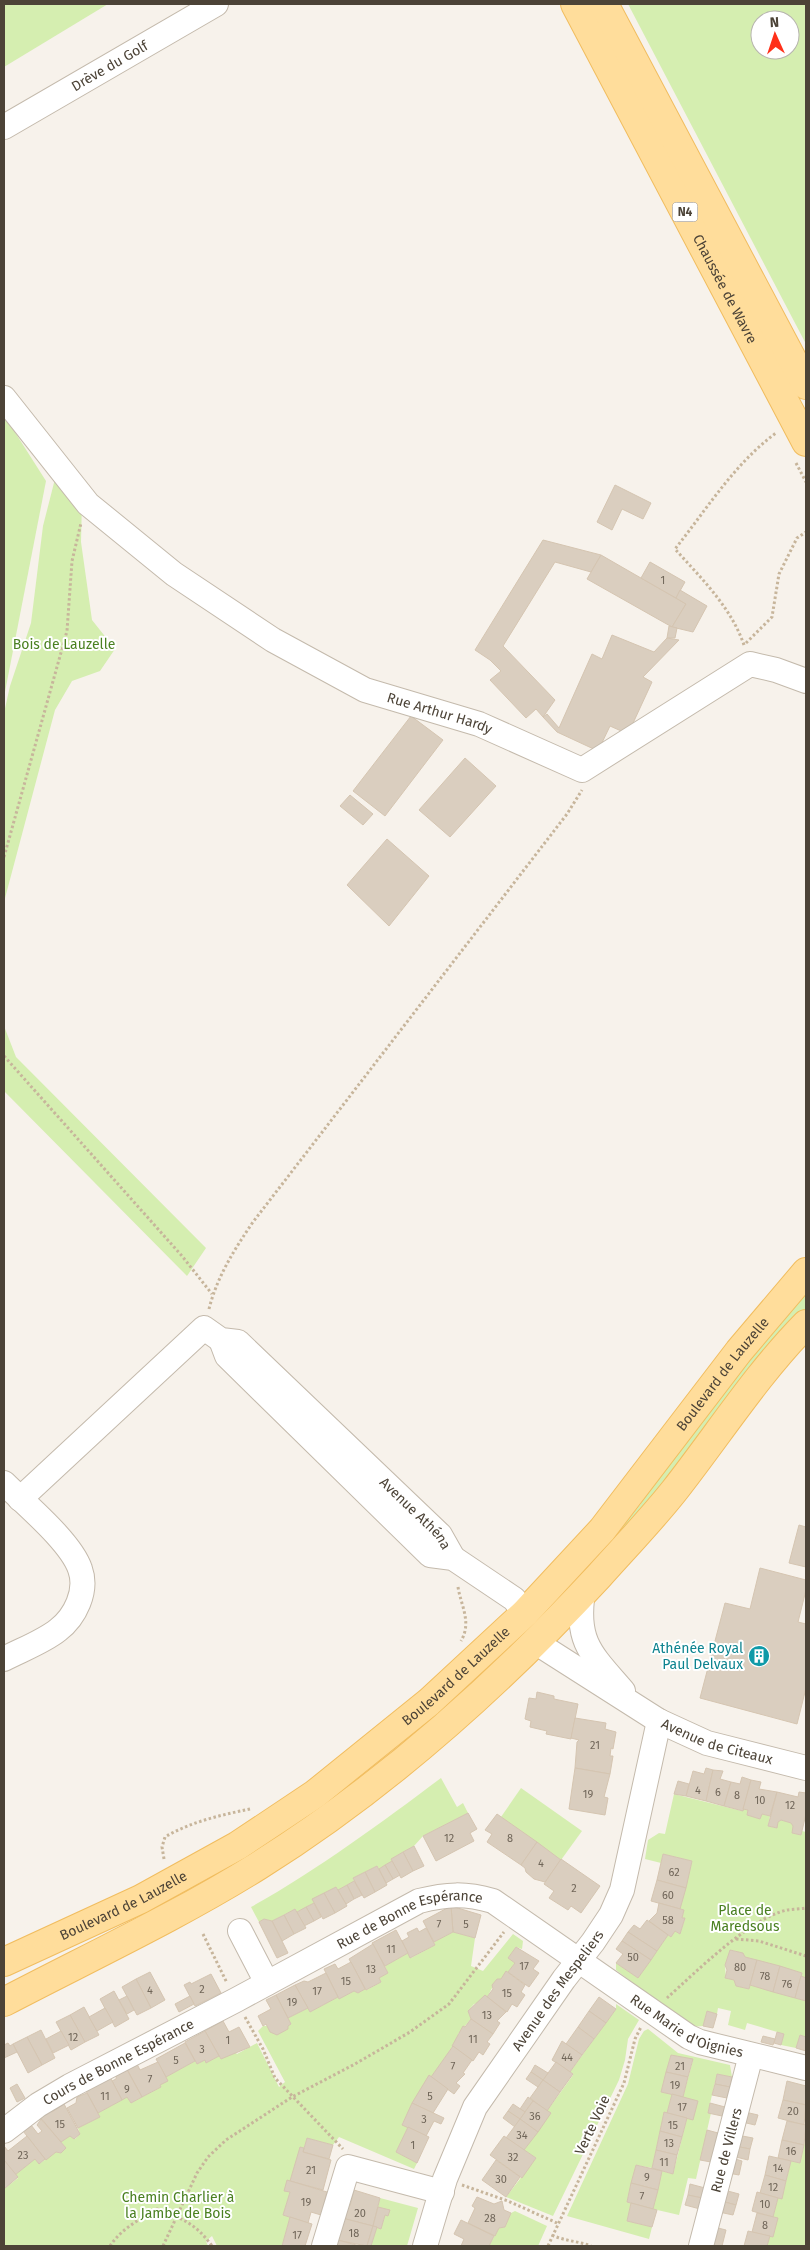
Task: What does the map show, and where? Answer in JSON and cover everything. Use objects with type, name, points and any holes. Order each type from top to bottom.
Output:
[{"type":"main road","name":"Chaussée de Wavre","points":[[575,4],[801,431]]},
{"type":"main road","name":"Chaussée de Wavre","points":[[604,4],[806,385]]},
{"type":"main road","name":"Boulevard de Lauzelle","points":[[4,1962],[140,1899],[237,1846],[276,1821],[365,1756],[429,1702],[533,1605],[602,1530],[739,1351],[806,1272]]},
{"type":"main road","name":"Boulevard de Lauzelle","points":[[4,2002],[221,1888],[297,1840],[414,1753],[535,1642],[583,1592],[672,1493],[748,1392],[806,1324]]},
{"type":"main road","points":[[533,1605],[535,1642]]},
{"type":"street","name":"Drève du Golf","points":[[4,128],[216,4]]},
{"type":"street","name":"Rue Arthur Hardy","points":[[4,398],[88,504],[182,580],[273,640],[364,690],[479,724],[582,770]]},
{"type":"street","points":[[582,770],[750,664],[776,670],[806,681]]},
{"type":"street","name":"Avenue Athéna","points":[[4,1659],[58,1631],[74,1615],[82,1592],[80,1569],[66,1546],[12,1491],[204,1328],[221,1340],[238,1342],[440,1535],[453,1558]]},
{"type":"street","points":[[453,1558],[514,1599],[533,1605]]},
{"type":"street","name":"Avenue de Citeaux","points":[[583,1592],[581,1626],[583,1637],[599,1663],[633,1704]]},
{"type":"street","name":"Avenue de Citeaux","points":[[535,1642],[660,1721],[707,1743],[806,1768]]},
{"type":"street","name":"Avenue des Mespeliers","points":[[425,2246],[443,2186],[475,2107],[611,1915],[622,1890],[660,1721]]},
{"type":"street","name":"Rue de Bonne Espérance","points":[[236,2000],[420,1901],[446,1895],[473,1895],[492,1901],[516,1915],[578,1961]]},
{"type":"street","points":[[240,1931],[267,1983]]},
{"type":"street","name":"Rue Marie d'Oignies","points":[[578,1961],[694,2040],[806,2068]]},
{"type":"street","name":"Cours de Bonne Espérance","points":[[4,2131],[38,2105],[70,2086],[236,2000]]},
{"type":"street","name":"Rue de Villers","points":[[701,2246],[751,2055]]},
{"type":"street","points":[[324,2246],[348,2167],[443,2186]]},
{"type":"path","points":[[801,431],[760,445],[732,474],[675,550],[715,593],[738,629],[744,646],[772,617],[779,574],[797,538],[806,532]]},
{"type":"path","points":[[4,857],[68,631],[72,561],[88,504]]},
{"type":"path","points":[[4,1056],[182,1256],[212,1295],[234,1250],[253,1222],[567,814],[582,789],[582,770]]},
{"type":"path","points":[[453,1558],[459,1592],[467,1617],[464,1635],[456,1648]]},
{"type":"path","points":[[164,1859],[162,1847],[165,1837],[198,1822],[255,1808]]},
{"type":"path","points":[[735,1939],[752,1926],[786,1910],[806,1908]]},
{"type":"path","points":[[163,2246],[197,2173],[208,2157],[243,2127],[292,2097],[363,2060],[410,2032],[449,2004],[516,1915]]},
{"type":"path","points":[[203,1934],[236,2000],[264,2049],[275,2078],[348,2154]]},
{"type":"path","points":[[735,1939],[759,1941],[806,1956]]},
{"type":"path","name":"Verte Voie","points":[[548,2246],[557,2223],[624,2083],[635,2039],[652,2012],[703,1965],[735,1939]]},
{"type":"path","points":[[443,2186],[508,2201],[557,2223]]},
{"type":"path","points":[[110,2246],[115,2239],[136,2221],[157,2209],[189,2222],[202,2232],[212,2246]]},
{"type":"path","points":[[552,2235],[591,2246]]},
{"type":"green space","points":[[4,4],[108,4],[4,67]]},
{"type":"green space","points":[[628,4],[806,4],[806,344]]},
{"type":"green space","points":[[4,415],[46,481],[4,697]]},
{"type":"green space","name":"Bois de Lauzelle","points":[[56,475],[82,501],[81,542],[92,620],[115,649],[100,671],[72,681],[55,710],[4,902],[4,713],[10,686],[31,623],[43,526]]},
{"type":"green space","points":[[4,1026],[16,1057],[206,1248],[187,1276],[4,1091]]},
{"type":"green space","points":[[806,1285],[806,1309],[689,1454],[582,1577],[640,1505],[674,1445]]},
{"type":"green space","points":[[441,1778],[457,1807],[463,1803],[468,1813],[423,1836],[414,1846],[391,1859],[392,1861],[379,1869],[377,1866],[353,1878],[354,1881],[338,1890],[336,1887],[313,1899],[314,1903],[297,1912],[295,1909],[272,1921],[264,1919],[259,1922],[251,1907],[324,1862]]},
{"type":"green space","points":[[521,1788],[582,1831],[561,1860],[501,1817]]},
{"type":"green space","name":"Place de Maredsous","points":[[674,1794],[742,1811],[743,1809],[748,1810],[747,1815],[760,1819],[762,1814],[770,1816],[768,1826],[776,1828],[781,1820],[791,1823],[793,1826],[792,1833],[801,1835],[802,1831],[806,1832],[806,1978],[801,1976],[802,1973],[745,1957],[742,1953],[731,1950],[725,1965],[726,1978],[734,1980],[736,1986],[749,1989],[750,1985],[806,2001],[806,2037],[800,2035],[796,2048],[781,2045],[784,2034],[747,2023],[745,2030],[728,2025],[731,2011],[718,2008],[717,2014],[707,2011],[703,2026],[691,2027],[616,1970],[616,1963],[638,1978],[668,1935],[671,1937],[675,1931],[680,1934],[685,1919],[682,1918],[684,1910],[680,1909],[692,1861],[663,1854],[661,1863],[645,1859],[648,1840],[659,1833],[665,1834]]},
{"type":"green space","name":"Chemin Charlier à la Jambe de Bois","points":[[453,1932],[475,1938],[471,1966],[483,1971],[513,1934],[523,1941],[522,1949],[516,1947],[509,1958],[515,1963],[501,1979],[497,1979],[486,1998],[474,2004],[468,2011],[471,2019],[458,2034],[459,2036],[415,2101],[402,2124],[408,2127],[396,2152],[417,2163],[414,2169],[339,2137],[333,2145],[307,2138],[304,2148],[301,2147],[285,2191],[290,2192],[283,2215],[290,2217],[282,2246],[217,2246],[212,2236],[206,2241],[208,2246],[4,2246],[4,2189],[18,2178],[15,2175],[35,2159],[39,2164],[56,2152],[61,2153],[66,2148],[61,2142],[70,2136],[75,2139],[80,2134],[78,2128],[100,2117],[98,2113],[127,2097],[131,2103],[161,2087],[160,2085],[166,2077],[195,2061],[197,2064],[205,2060],[206,2063],[219,2056],[221,2059],[235,2052],[237,2054],[257,2043],[279,2087],[285,2082],[258,2031],[263,2026],[288,2026],[291,2024],[288,2018],[308,2008],[310,2012],[338,1997],[339,1999],[354,1991],[358,1993],[365,1989],[367,1990],[381,1982],[379,1978],[388,1973],[385,1966],[408,1953],[411,1958],[435,1945],[434,1942]]},
{"type":"green space","points":[[616,2004],[639,2020],[628,2039],[625,2060],[619,2080],[553,2216],[506,2197],[536,2158],[524,2150],[550,2114],[547,2111],[573,2075],[570,2072],[616,2009]]},
{"type":"green space","points":[[648,2029],[678,2053],[730,2065],[732,2077],[717,2074],[708,2112],[711,2113],[696,2179],[688,2178],[679,2215],[653,2209],[662,2171],[673,2174],[687,2118],[693,2120],[683,2097],[693,2060],[671,2055],[661,2092],[672,2094],[667,2113],[664,2113],[652,2168],[636,2165],[627,2202],[631,2203],[627,2221],[652,2227],[649,2239],[567,2216],[628,2084],[639,2039],[644,2031]]},
{"type":"green space","points":[[806,2137],[806,2246],[767,2246],[770,2236],[773,2237],[777,2218],[773,2217],[778,2198],[782,2198],[791,2161],[800,2163]]},
{"type":"green space","points":[[380,2198],[418,2208],[407,2246],[371,2246],[377,2227],[381,2229],[385,2215],[388,2216],[389,2210],[378,2207]]},
{"type":"green space","points":[[515,2211],[547,2226],[538,2246],[489,2246],[499,2228],[505,2227],[511,2213]]},
{"type":"building","points":[[615,485],[651,503],[643,519],[622,509],[612,530],[597,522]]},
{"type":"building","points":[[543,540],[601,555],[591,572],[555,562],[503,646],[555,700],[543,717],[536,709],[526,718],[490,680],[501,671],[490,660],[475,650]]},
{"type":"building","points":[[601,555],[686,604],[672,627],[587,579]]},
{"type":"building","points":[[650,562],[685,582],[676,598],[641,578]]},
{"type":"building","points":[[680,590],[707,606],[693,632],[672,627],[686,604],[676,598]]},
{"type":"building","points":[[669,626],[677,628],[675,638],[667,638]]},
{"type":"building","points":[[612,635],[654,652],[667,638],[679,640],[643,677],[652,682],[628,734],[610,726],[598,751],[557,732],[543,717],[547,714],[559,728],[592,654],[602,659]]},
{"type":"building","points":[[411,716],[443,740],[385,816],[353,791]]},
{"type":"building","points":[[465,758],[496,786],[450,837],[419,810]]},
{"type":"building","points":[[350,795],[373,814],[363,825],[340,806]]},
{"type":"building","points":[[387,839],[429,876],[389,926],[347,885]]},
{"type":"building","points":[[799,1525],[806,1527],[806,1567],[789,1563]]},
{"type":"building","name":"Athénée Royal Paul Delvaux","points":[[760,1568],[806,1580],[806,1590],[798,1622],[806,1624],[806,1688],[797,1724],[700,1698],[725,1603],[750,1609]]},
{"type":"building","points":[[537,1692],[554,1696],[554,1699],[578,1704],[571,1739],[546,1734],[547,1731],[530,1727],[531,1721],[525,1719],[529,1698],[536,1699]]},
{"type":"building","points":[[575,1718],[606,1723],[605,1729],[616,1732],[613,1749],[611,1748],[610,1756],[613,1756],[610,1774],[575,1768],[577,1742],[579,1740],[571,1738]]},
{"type":"building","points":[[575,1768],[610,1774],[604,1797],[608,1798],[605,1815],[569,1809]]},
{"type":"building","points":[[706,1768],[713,1770],[706,1801],[686,1796],[693,1771],[704,1774]]},
{"type":"building","points":[[713,1770],[723,1771],[720,1779],[731,1782],[724,1806],[706,1801]]},
{"type":"building","points":[[742,1777],[751,1780],[743,1811],[724,1806],[731,1782],[740,1784]]},
{"type":"building","points":[[751,1780],[761,1782],[759,1789],[777,1792],[770,1816],[762,1814],[760,1819],[747,1815],[748,1810],[743,1809]]},
{"type":"building","points":[[678,1781],[689,1784],[686,1796],[674,1794]]},
{"type":"building","points":[[777,1792],[798,1797],[799,1792],[806,1793],[806,1814],[801,1835],[792,1833],[793,1826],[791,1823],[781,1820],[778,1822],[777,1828],[768,1826]]},
{"type":"building","points":[[468,1813],[477,1829],[470,1833],[474,1841],[436,1861],[423,1836]]},
{"type":"building","points":[[497,1814],[537,1842],[521,1865],[487,1842],[492,1834],[485,1830]]},
{"type":"building","points":[[537,1842],[561,1860],[545,1882],[534,1879],[521,1865]]},
{"type":"building","points":[[414,1846],[424,1866],[413,1871],[403,1852]]},
{"type":"building","points":[[403,1852],[413,1871],[401,1878],[391,1859]]},
{"type":"building","points":[[663,1854],[692,1861],[686,1888],[657,1880]]},
{"type":"building","points":[[561,1859],[600,1886],[581,1913],[571,1906],[568,1910],[549,1898],[554,1891],[544,1884]]},
{"type":"building","points":[[392,1861],[400,1875],[393,1879],[385,1865]]},
{"type":"building","points":[[385,1865],[393,1879],[386,1883],[379,1869]]},
{"type":"building","points":[[377,1866],[387,1885],[375,1892],[365,1872]]},
{"type":"building","points":[[365,1872],[375,1892],[364,1898],[353,1878]]},
{"type":"building","points":[[657,1880],[686,1888],[680,1909],[651,1901]]},
{"type":"building","points":[[354,1881],[362,1895],[354,1899],[347,1885]]},
{"type":"building","points":[[347,1885],[354,1899],[346,1904],[338,1890]]},
{"type":"building","points":[[336,1887],[347,1906],[335,1913],[324,1893]]},
{"type":"building","points":[[324,1893],[335,1913],[323,1919],[312,1899]]},
{"type":"building","points":[[314,1903],[321,1917],[314,1921],[306,1907]]},
{"type":"building","points":[[659,1903],[684,1910],[682,1918],[685,1918],[680,1934],[675,1931],[671,1937],[649,1921],[657,1913]]},
{"type":"building","points":[[451,1906],[481,1915],[475,1938],[453,1932]]},
{"type":"building","points":[[451,1906],[453,1932],[434,1942],[423,1921]]},
{"type":"building","points":[[306,1907],[314,1921],[304,1926],[297,1912]]},
{"type":"building","points":[[295,1909],[306,1928],[294,1934],[284,1915]]},
{"type":"building","points":[[284,1915],[294,1934],[282,1941],[272,1921]]},
{"type":"building","points":[[264,1919],[272,1921],[288,1953],[277,1958],[259,1922]]},
{"type":"building","points":[[647,1920],[668,1935],[657,1951],[628,1932],[634,1925],[640,1929]]},
{"type":"building","points":[[417,1928],[419,1932],[426,1928],[435,1945],[410,1958],[402,1941],[409,1937],[407,1933]]},
{"type":"building","points":[[396,1930],[408,1953],[385,1966],[372,1943]]},
{"type":"building","points":[[628,1932],[657,1951],[651,1960],[622,1941]]},
{"type":"building","points":[[622,1941],[651,1960],[638,1978],[616,1963],[623,1954],[616,1949]]},
{"type":"building","points":[[373,1944],[388,1973],[379,1978],[381,1982],[366,1990],[349,1959]]},
{"type":"building","points":[[516,1947],[539,1961],[533,1969],[539,1973],[529,1987],[508,1972],[515,1963],[508,1958]]},
{"type":"building","points":[[730,1950],[743,1953],[745,1957],[757,1960],[749,1989],[736,1986],[734,1980],[725,1978],[727,1970],[725,1965]]},
{"type":"building","points":[[757,1960],[780,1966],[773,1992],[750,1985]]},
{"type":"building","points":[[351,1962],[365,1989],[358,1993],[354,1991],[339,1999],[324,1969],[335,1964],[338,1969]]},
{"type":"building","points":[[780,1966],[802,1973],[795,1998],[773,1992]]},
{"type":"building","points":[[506,1971],[525,1985],[521,1992],[525,1995],[517,2007],[512,2004],[507,2012],[487,1997],[493,1989],[492,1985],[497,1979],[501,1979]]},
{"type":"building","points":[[150,1972],[165,2000],[151,2008],[136,1979]]},
{"type":"building","points":[[326,1973],[338,1997],[310,2012],[295,1985],[304,1981],[308,1982]]},
{"type":"building","points":[[211,1974],[221,1993],[195,2006],[184,1985],[190,1982],[191,1984]]},
{"type":"building","points":[[801,1976],[806,1978],[806,2001],[795,1998]]},
{"type":"building","points":[[136,1979],[151,2008],[137,2015],[122,1987]]},
{"type":"building","points":[[295,1985],[308,2008],[288,2018],[276,1995]]},
{"type":"building","points":[[114,1991],[129,2019],[115,2027],[100,1999]]},
{"type":"building","points":[[276,1995],[291,2024],[288,2026],[288,2029],[277,2035],[270,2032],[266,2024],[263,2026],[258,2016],[271,2009],[266,2000]]},
{"type":"building","points":[[485,1995],[506,2012],[497,2021],[500,2023],[493,2034],[471,2019],[468,2011]]},
{"type":"building","points":[[127,1996],[134,2010],[127,2014],[119,2000]]},
{"type":"building","points":[[190,1996],[194,2004],[179,2012],[175,2004]]},
{"type":"building","points":[[599,1997],[616,2009],[606,2023],[589,2011]]},
{"type":"building","points":[[84,2007],[99,2035],[85,2042],[70,2015]]},
{"type":"building","points":[[105,2008],[113,2022],[97,2031],[89,2017]]},
{"type":"building","points":[[589,2011],[606,2023],[594,2039],[578,2027]]},
{"type":"building","points":[[707,2011],[717,2014],[713,2028],[703,2026]]},
{"type":"building","points":[[70,2015],[85,2042],[71,2050],[56,2022]]},
{"type":"building","points":[[471,2019],[493,2034],[487,2042],[490,2044],[483,2055],[479,2052],[473,2061],[452,2046],[463,2026],[465,2027]]},
{"type":"building","points":[[223,2021],[229,2032],[239,2027],[250,2047],[221,2059],[205,2031]]},
{"type":"building","points":[[578,2027],[594,2039],[582,2055],[566,2044]]},
{"type":"building","points":[[41,2030],[55,2058],[42,2065],[27,2037]]},
{"type":"building","points":[[61,2031],[69,2045],[53,2053],[46,2039]]},
{"type":"building","points":[[205,2031],[219,2056],[206,2063],[205,2060],[197,2064],[185,2042]]},
{"type":"building","points":[[777,2032],[784,2034],[781,2045],[774,2043]]},
{"type":"building","points":[[800,2035],[806,2037],[806,2051],[796,2048]]},
{"type":"building","points":[[763,2036],[775,2039],[773,2045],[761,2042]]},
{"type":"building","points":[[27,2037],[42,2065],[28,2073],[13,2044]]},
{"type":"building","points":[[562,2041],[582,2055],[570,2072],[552,2060]]},
{"type":"building","points":[[8,2043],[10,2046],[13,2044],[17,2052],[4,2058],[4,2045]]},
{"type":"building","points":[[185,2043],[195,2061],[166,2077],[156,2059]]},
{"type":"building","points":[[453,2046],[472,2060],[463,2073],[465,2074],[456,2083],[460,2086],[454,2094],[431,2077]]},
{"type":"building","points":[[671,2055],[693,2059],[688,2077],[666,2072]]},
{"type":"building","points":[[158,2062],[168,2081],[142,2097],[127,2069],[137,2064],[140,2070]]},
{"type":"building","points":[[556,2062],[573,2074],[560,2092],[543,2080]]},
{"type":"building","points":[[535,2065],[548,2073],[543,2080],[531,2072]]},
{"type":"building","points":[[126,2068],[142,2097],[131,2103],[127,2097],[122,2100],[112,2081],[116,2079],[117,2072]]},
{"type":"building","points":[[531,2072],[543,2080],[538,2087],[526,2079]]},
{"type":"building","points":[[666,2072],[688,2077],[683,2097],[661,2092]]},
{"type":"building","points":[[717,2074],[732,2077],[730,2087],[715,2084]]},
{"type":"building","points":[[429,2075],[448,2089],[433,2113],[412,2103]]},
{"type":"building","points":[[110,2077],[122,2100],[98,2113],[85,2089]]},
{"type":"building","points":[[543,2080],[560,2092],[547,2111],[530,2098]]},
{"type":"building","points":[[787,2081],[806,2086],[806,2105],[783,2100]]},
{"type":"building","points":[[17,2084],[25,2098],[17,2102],[10,2088]]},
{"type":"building","points":[[715,2084],[730,2087],[727,2098],[712,2095]]},
{"type":"building","points":[[87,2093],[100,2117],[78,2128],[67,2108],[76,2103],[77,2097]]},
{"type":"building","points":[[672,2094],[698,2101],[693,2120],[667,2113]]},
{"type":"building","points":[[528,2097],[533,2101],[525,2112],[520,2109]]},
{"type":"building","points":[[783,2100],[806,2105],[804,2125],[778,2118]]},
{"type":"building","points":[[533,2101],[551,2113],[538,2132],[520,2119]]},
{"type":"building","points":[[412,2103],[444,2118],[441,2124],[434,2121],[426,2136],[402,2125]]},
{"type":"building","points":[[710,2103],[725,2107],[722,2116],[708,2113]]},
{"type":"building","points":[[64,2104],[80,2134],[74,2139],[70,2136],[61,2142],[40,2117]]},
{"type":"building","points":[[513,2104],[525,2112],[520,2119],[508,2111]]},
{"type":"building","points":[[508,2111],[520,2119],[515,2127],[503,2118]]},
{"type":"building","points":[[664,2112],[687,2118],[682,2137],[660,2131]]},
{"type":"building","points":[[745,2112],[758,2115],[755,2125],[742,2122]]},
{"type":"building","points":[[41,2119],[66,2148],[61,2153],[56,2152],[46,2160],[23,2131],[31,2125],[38,2134],[42,2131],[37,2125]]},
{"type":"building","points":[[520,2119],[538,2132],[524,2150],[506,2138]]},
{"type":"building","points":[[787,2121],[806,2125],[804,2145],[782,2140]]},
{"type":"building","points":[[408,2127],[429,2137],[417,2163],[396,2152]]},
{"type":"building","points":[[707,2130],[718,2133],[711,2162],[700,2160]]},
{"type":"building","points":[[660,2131],[682,2137],[677,2155],[656,2150]]},
{"type":"building","points":[[737,2135],[753,2138],[750,2149],[735,2146]]},
{"type":"building","points":[[27,2136],[45,2159],[39,2164],[35,2159],[15,2175],[4,2160],[4,2146],[8,2151]]},
{"type":"building","points":[[504,2136],[536,2158],[522,2178],[490,2155]]},
{"type":"building","points":[[307,2138],[333,2145],[329,2159],[303,2152]]},
{"type":"building","points":[[782,2140],[804,2145],[800,2163],[778,2158]]},
{"type":"building","points":[[735,2146],[750,2149],[748,2160],[732,2156]]},
{"type":"building","points":[[300,2147],[304,2148],[303,2152],[331,2160],[323,2190],[290,2181]]},
{"type":"building","points":[[656,2150],[677,2155],[673,2174],[652,2168]]},
{"type":"building","points":[[769,2156],[791,2161],[786,2181],[765,2175]]},
{"type":"building","points":[[732,2158],[742,2161],[739,2175],[728,2173]]},
{"type":"building","points":[[4,2160],[18,2177],[4,2189]]},
{"type":"building","points":[[496,2160],[520,2177],[506,2197],[482,2180]]},
{"type":"building","points":[[636,2165],[662,2171],[658,2190],[631,2183]]},
{"type":"building","points":[[765,2175],[786,2181],[782,2199],[760,2193]]},
{"type":"building","points":[[287,2180],[327,2192],[321,2215],[311,2212],[308,2223],[283,2215],[290,2192],[284,2191]]},
{"type":"building","points":[[631,2183],[658,2190],[653,2209],[627,2202]]},
{"type":"building","points":[[690,2184],[705,2188],[702,2198],[688,2195]]},
{"type":"building","points":[[354,2190],[380,2198],[373,2226],[342,2218],[346,2205],[350,2206]]},
{"type":"building","points":[[724,2190],[739,2194],[736,2205],[721,2201]]},
{"type":"building","points":[[757,2192],[778,2198],[773,2217],[752,2211]]},
{"type":"building","points":[[688,2195],[702,2198],[700,2209],[685,2205]]},
{"type":"building","points":[[477,2197],[494,2204],[502,2201],[504,2210],[511,2213],[505,2227],[499,2228],[495,2236],[468,2223],[475,2208],[472,2206]]},
{"type":"building","points":[[721,2201],[736,2205],[733,2215],[719,2212]]},
{"type":"building","points":[[631,2203],[657,2210],[652,2227],[627,2221]]},
{"type":"building","points":[[378,2207],[390,2210],[388,2216],[385,2215],[381,2229],[373,2226]]},
{"type":"building","points":[[757,2213],[778,2218],[773,2237],[752,2232]]},
{"type":"building","points":[[290,2217],[312,2224],[305,2246],[282,2246]]},
{"type":"building","points":[[342,2218],[373,2226],[367,2246],[336,2240]]},
{"type":"building","points":[[461,2220],[494,2236],[489,2246],[461,2246],[464,2239],[454,2234]]},
{"type":"building","points":[[373,2226],[377,2227],[371,2246],[367,2246]]},
{"type":"building","points":[[714,2227],[726,2230],[722,2246],[709,2246]]},
{"type":"building","points":[[748,2231],[770,2236],[767,2246],[744,2246]]},
{"type":"building","points":[[334,2239],[360,2246],[332,2246]]},
{"type":"place","name":"Athénée Royal Paul Delvaux","points":[[759,1656]]}]
